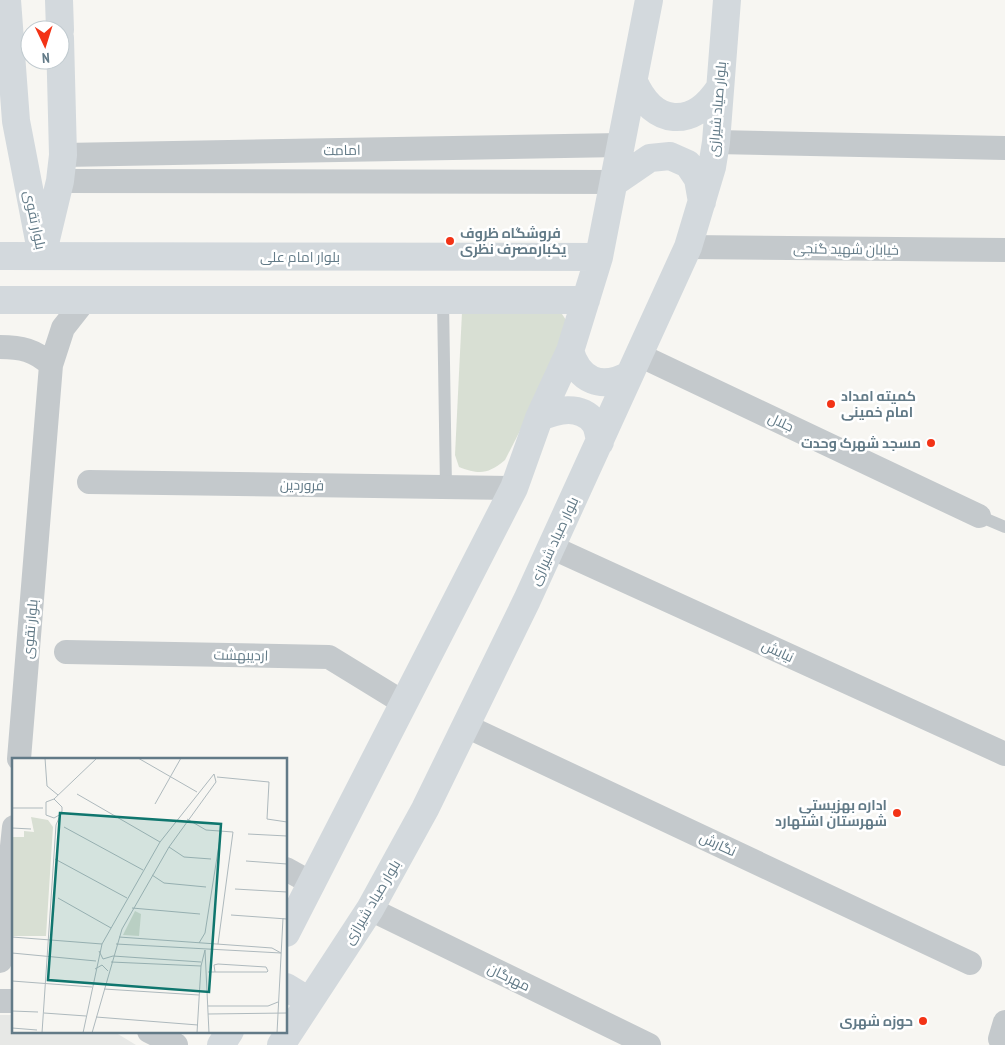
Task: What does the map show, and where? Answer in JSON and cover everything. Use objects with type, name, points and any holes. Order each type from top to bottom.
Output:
[{"type":"street","name":"بلوار تقوی","points":[[7,0],[8,122],[42,256]]},
{"type":"street","points":[[59,0],[60,20]]},
{"type":"street","points":[[288,929],[313,884],[514,488],[538,418],[570,352],[599,257],[649,0]]},
{"type":"street","name":"بلوار صیاد شیرازی","points":[[288,1024],[298,994],[370,909],[425,809],[551,547],[688,247],[702,202],[716,142],[727,0]]},
{"type":"street","name":"بلوار تقوی","points":[[42,256],[61,168],[60,70]]},
{"type":"street","points":[[634,82],[642,99],[656,112],[674,117],[693,115],[709,105],[719,89]]},
{"type":"street","points":[[716,142],[1005,148]]},
{"type":"street","name":"امامت","points":[[61,168],[621,145]]},
{"type":"street","points":[[61,168],[615,182],[650,158],[670,156],[688,164],[698,178],[702,202]]},
{"type":"street","name":"خیابان شهید گنجی","points":[[688,247],[1005,250]]},
{"type":"street","name":"بلوار امام علی","points":[[0,256],[599,257]]},
{"type":"street","points":[[0,300],[586,300]]},
{"type":"street","name":"بلوار تقوی","points":[[19,758],[51,365],[63,328],[86,300]]},
{"type":"street","points":[[0,347],[22,347],[41,356],[51,365]]},
{"type":"street","points":[[570,352],[574,364],[582,374],[592,380],[605,383],[618,381],[634,365]]},
{"type":"street","name":"جلال","points":[[634,365],[979,516]]},
{"type":"street","points":[[538,418],[553,411],[567,409],[583,413],[595,423],[600,442]]},
{"type":"street","name":"فروردین","points":[[89,482],[514,488]]},
{"type":"street","name":"نیایش","points":[[551,547],[1005,754]]},
{"type":"street","name":"اردیبهشت","points":[[66,652],[329,657],[404,703]]},
{"type":"street","name":"نگارش","points":[[466,726],[970,963]]},
{"type":"street","points":[[0,961],[12,846]]},
{"type":"street","points":[[288,870],[313,884]]},
{"type":"street","name":"مهرگان","points":[[370,909],[648,1045]]},
{"type":"street","points":[[151,1032],[176,1045]]},
{"type":"street","points":[[222,1045],[229,1032]]},
{"type":"street","name":"بلوار صیاد شیرازی","points":[[281,1045],[285,1032]]},
{"type":"lane","points":[[443,300],[446,488]]},
{"type":"lane","name":"جلال","points":[[979,516],[1005,527]]},
{"type":"shaded area","points":[[462,312],[562,314],[572,329],[505,460],[494,468],[483,472],[459,467],[455,455]]},
{"type":"shaded area","points":[[0,1015],[12,1015],[12,1032],[115,1032],[136,1045],[0,1045]]},
{"type":"place","name":"فروشگاه ظروف یکبارمصرف نظری","points":[[450,241]]},
{"type":"place","name":"کمیته امداد امام خمینی","points":[[831,404]]},
{"type":"place","name":"مسجد شهرک وحدت","points":[[931,443]]},
{"type":"place","name":"اداره بهزیستی شهرستان اشتهارد","points":[[897,813]]},
{"type":"place","name":"حوزه شهری","points":[[923,1021]]}]
